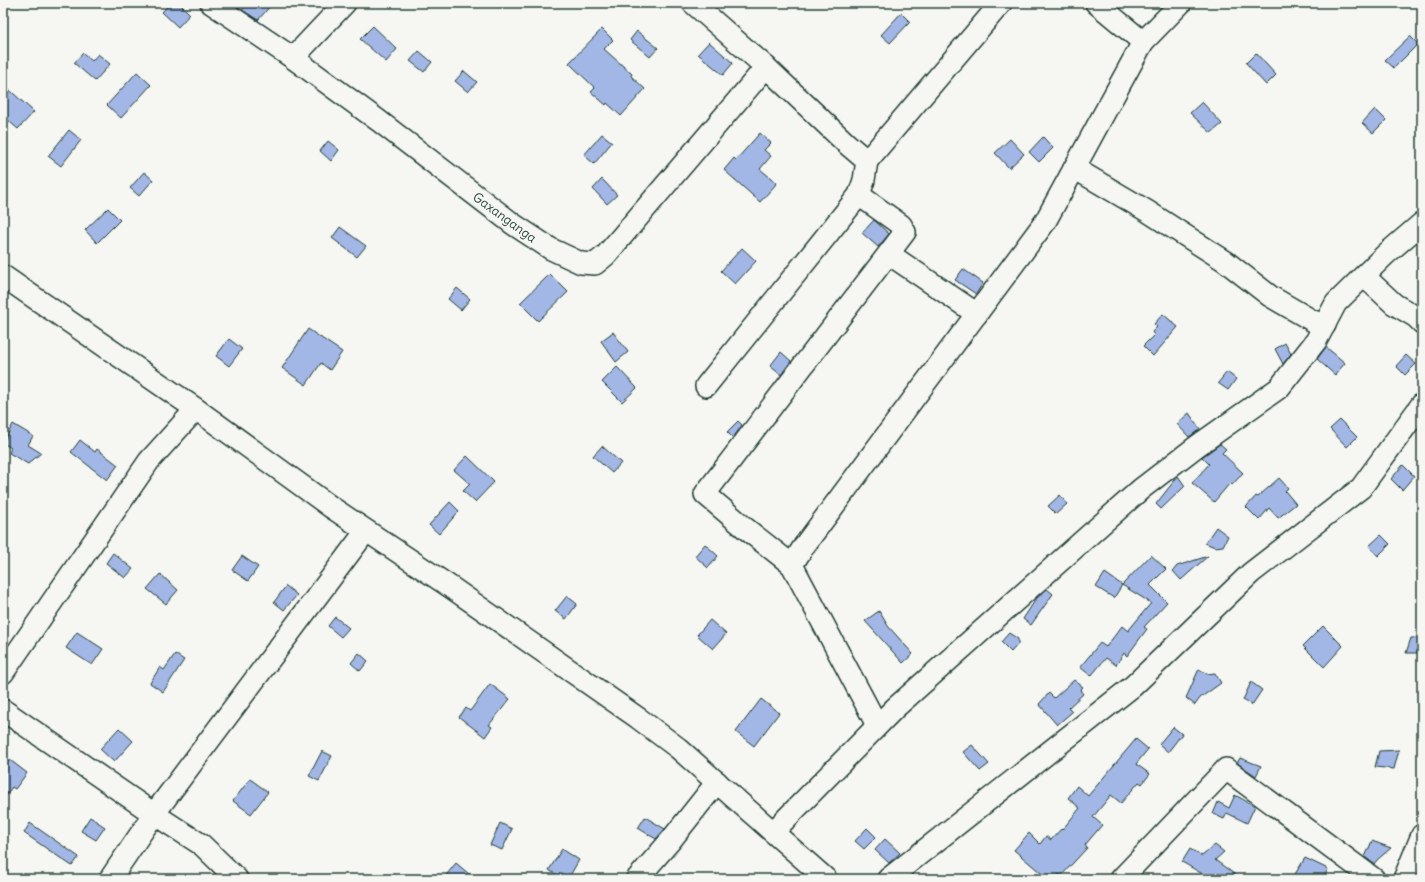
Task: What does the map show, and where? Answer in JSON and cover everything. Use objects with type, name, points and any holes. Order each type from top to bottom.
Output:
[{"type":"street","name":"Gaxanganga","points":[[211,3],[293,58],[379,121],[513,224],[551,249],[580,263],[595,264],[606,255],[766,67]]},
{"type":"street","points":[[293,58],[345,3]]},
{"type":"street","points":[[694,3],[766,67],[867,161]]},
{"type":"street","points":[[706,386],[859,195],[864,180],[867,161],[1001,3]]},
{"type":"street","points":[[1096,3],[1143,42]]},
{"type":"street","points":[[792,565],[1045,222],[1143,42],[1181,3]]},
{"type":"street","points":[[1074,168],[1147,211],[1225,261],[1270,296],[1313,321],[1325,325]]},
{"type":"street","points":[[859,195],[901,225],[906,232],[705,494],[792,565],[877,725]]},
{"type":"street","points":[[772,832],[877,725],[1141,488],[1279,388],[1316,341],[1336,303],[1386,254],[1422,223]]},
{"type":"street","points":[[889,254],[977,314]]},
{"type":"street","points":[[3,276],[196,409],[366,531],[452,588],[638,718],[678,748],[826,879]]},
{"type":"street","points":[[1364,276],[1394,304],[1416,317],[1422,324]]},
{"type":"street","points":[[888,879],[1133,686],[1251,573],[1361,488],[1422,404]]},
{"type":"street","points":[[3,672],[149,461],[196,409]]},
{"type":"street","points":[[110,879],[154,814],[366,531]]},
{"type":"street","points":[[3,710],[154,814],[202,845],[237,879]]},
{"type":"street","points":[[1121,879],[1226,769],[1374,879]]},
{"type":"street","points":[[637,879],[671,840],[717,782]]},
{"type":"street","points":[[1404,879],[1422,835]]},
{"type":"building","points":[[171,3],[179,3],[190,14],[178,27],[162,12]]},
{"type":"building","points":[[248,3],[273,3],[258,20],[242,10]]},
{"type":"building","points":[[901,13],[910,22],[890,43],[881,35]]},
{"type":"building","points":[[373,26],[397,49],[386,62],[360,39]]},
{"type":"building","points":[[602,29],[613,40],[604,49],[632,74],[631,76],[645,89],[621,116],[607,103],[606,105],[591,92],[595,88],[569,63]]},
{"type":"building","points":[[637,31],[658,48],[650,57],[630,40]]},
{"type":"building","points":[[1410,36],[1418,44],[1394,68],[1385,60]]},
{"type":"building","points":[[709,42],[733,63],[723,75],[698,54]]},
{"type":"building","points":[[419,51],[432,62],[424,72],[410,61]]},
{"type":"building","points":[[83,53],[92,61],[98,54],[110,64],[95,81],[74,63]]},
{"type":"building","points":[[1256,53],[1276,75],[1266,85],[1246,63]]},
{"type":"building","points":[[464,71],[477,82],[468,92],[455,81]]},
{"type":"building","points":[[137,72],[151,85],[121,118],[107,105]]},
{"type":"building","points":[[3,84],[34,112],[18,129],[3,116]]},
{"type":"building","points":[[1202,102],[1222,124],[1211,133],[1190,113]]},
{"type":"building","points":[[1375,109],[1386,120],[1373,133],[1362,123]]},
{"type":"building","points":[[69,130],[81,140],[61,166],[48,156]]},
{"type":"building","points":[[760,133],[771,143],[764,150],[771,156],[760,169],[777,183],[760,202],[724,170],[734,158],[736,160]]},
{"type":"building","points":[[602,134],[612,142],[594,164],[584,155]]},
{"type":"building","points":[[1043,137],[1053,148],[1039,162],[1029,152]]},
{"type":"building","points":[[1010,139],[1024,154],[1009,168],[995,153]]},
{"type":"building","points":[[328,141],[339,150],[331,161],[320,151]]},
{"type":"building","points":[[144,172],[153,180],[139,196],[130,188]]},
{"type":"building","points":[[602,179],[617,195],[607,204],[593,189]]},
{"type":"building","points":[[108,208],[120,220],[97,243],[85,230]]},
{"type":"building","points":[[874,220],[889,234],[878,247],[862,233]]},
{"type":"building","points":[[340,227],[366,246],[357,257],[332,238]]},
{"type":"building","points":[[742,248],[756,261],[735,284],[721,271]]},
{"type":"building","points":[[963,269],[983,283],[976,294],[955,280]]},
{"type":"building","points":[[550,274],[568,292],[538,321],[520,303]]},
{"type":"building","points":[[457,288],[470,299],[461,310],[448,299]]},
{"type":"building","points":[[1163,314],[1178,327],[1153,356],[1143,346],[1154,335],[1152,332],[1157,327],[1154,324]]},
{"type":"building","points":[[308,329],[342,352],[330,370],[321,363],[306,385],[282,368]]},
{"type":"building","points":[[613,332],[628,352],[616,362],[601,341]]},
{"type":"building","points":[[229,339],[242,349],[229,366],[216,356]]},
{"type":"building","points":[[1285,343],[1291,354],[1283,364],[1275,349]]},
{"type":"building","points":[[1326,347],[1345,363],[1335,375],[1317,359]]},
{"type":"building","points":[[781,352],[791,361],[781,375],[770,366]]},
{"type":"building","points":[[1406,355],[1416,364],[1405,375],[1396,366]]},
{"type":"building","points":[[617,367],[637,388],[622,402],[602,382]]},
{"type":"building","points":[[1227,372],[1236,379],[1228,390],[1218,383]]},
{"type":"building","points":[[1189,413],[1200,429],[1189,437],[1177,424]]},
{"type":"building","points":[[1340,420],[1357,437],[1347,447],[1330,429]]},
{"type":"building","points":[[738,421],[742,425],[733,438],[727,432]]},
{"type":"building","points":[[13,424],[33,436],[28,445],[41,453],[28,464],[9,453],[11,448],[3,443]]},
{"type":"building","points":[[80,440],[95,452],[97,449],[118,465],[107,480],[71,452]]},
{"type":"building","points":[[1220,444],[1226,449],[1222,453],[1243,473],[1232,485],[1230,483],[1214,502],[1192,483],[1209,464],[1202,457]]},
{"type":"building","points":[[602,446],[621,463],[612,473],[593,456]]},
{"type":"building","points":[[467,456],[494,482],[475,502],[463,491],[470,484],[454,470]]},
{"type":"building","points":[[1403,465],[1414,476],[1402,490],[1391,479]]},
{"type":"building","points":[[1178,476],[1185,486],[1161,509],[1156,504]]},
{"type":"building","points":[[1279,478],[1288,488],[1285,491],[1296,504],[1278,518],[1269,508],[1259,520],[1246,507],[1256,496],[1258,497]]},
{"type":"building","points":[[1060,495],[1067,504],[1056,514],[1048,506]]},
{"type":"building","points":[[450,502],[459,511],[439,534],[429,525]]},
{"type":"building","points":[[1216,527],[1228,536],[1223,546],[1215,547],[1205,543]]},
{"type":"building","points":[[1381,535],[1390,544],[1378,556],[1369,546]]},
{"type":"building","points":[[705,544],[718,556],[708,568],[695,556]]},
{"type":"building","points":[[113,553],[133,569],[125,578],[106,563]]},
{"type":"building","points":[[1151,555],[1166,569],[1150,585],[1167,602],[1144,627],[1147,629],[1127,656],[1124,653],[1116,665],[1106,658],[1091,676],[1080,667],[1100,643],[1106,647],[1122,626],[1128,631],[1151,603],[1122,585]]},
{"type":"building","points":[[242,556],[258,567],[248,581],[232,570]]},
{"type":"building","points":[[1208,556],[1181,580],[1173,571],[1177,566]]},
{"type":"building","points":[[1105,573],[1122,585],[1114,598],[1096,587]]},
{"type":"building","points":[[160,574],[178,590],[166,604],[147,589]]},
{"type":"building","points":[[286,586],[297,595],[284,610],[274,602]]},
{"type":"building","points":[[1047,589],[1053,594],[1031,625],[1023,619],[1036,599]]},
{"type":"building","points":[[567,596],[577,604],[566,619],[555,611]]},
{"type":"building","points":[[879,611],[888,626],[913,654],[903,663],[865,621]]},
{"type":"building","points":[[335,617],[349,628],[341,637],[328,626]]},
{"type":"building","points":[[710,620],[726,634],[713,649],[697,635]]},
{"type":"building","points":[[1323,626],[1343,646],[1324,667],[1303,646]]},
{"type":"building","points":[[77,632],[103,649],[92,665],[66,648]]},
{"type":"building","points":[[1009,633],[1018,639],[1018,644],[1011,652],[1001,642]]},
{"type":"building","points":[[1411,638],[1422,638],[1419,653],[1406,653]]},
{"type":"building","points":[[359,653],[368,661],[360,671],[351,663]]},
{"type":"building","points":[[175,654],[184,660],[163,692],[150,683],[160,667],[164,670]]},
{"type":"building","points":[[1199,669],[1207,674],[1215,673],[1221,683],[1200,698],[1195,705],[1186,698]]},
{"type":"building","points":[[1074,680],[1083,687],[1080,690],[1083,694],[1068,708],[1072,712],[1057,725],[1039,704],[1049,693],[1054,698]]},
{"type":"building","points":[[1251,682],[1262,690],[1252,705],[1243,700]]},
{"type":"building","points":[[490,684],[510,699],[489,725],[492,727],[485,737],[459,717],[466,708],[470,711]]},
{"type":"building","points":[[761,699],[779,713],[754,746],[736,732]]},
{"type":"building","points":[[1173,727],[1182,734],[1168,752],[1159,744]]},
{"type":"building","points":[[119,728],[133,741],[114,762],[100,749]]},
{"type":"building","points":[[1136,739],[1148,749],[1136,764],[1150,774],[1142,784],[1139,782],[1121,803],[1111,795],[1093,817],[1102,825],[1085,845],[1087,848],[1061,876],[1059,874],[1054,879],[1048,879],[1014,850],[1029,833],[1040,844],[1046,836],[1051,840],[1061,829],[1062,830],[1080,808],[1068,798],[1077,786],[1088,796]]},
{"type":"building","points":[[972,745],[989,764],[980,771],[963,752]]},
{"type":"building","points":[[1399,750],[1394,769],[1375,767],[1379,751]]},
{"type":"building","points":[[322,751],[332,756],[319,781],[309,776]]},
{"type":"building","points":[[1240,758],[1261,766],[1256,776],[1237,763]]},
{"type":"building","points":[[10,760],[27,773],[15,789],[12,787],[3,800],[3,769]]},
{"type":"building","points":[[250,779],[268,792],[251,814],[233,801]]},
{"type":"building","points":[[1235,795],[1255,806],[1247,823],[1227,813],[1224,819],[1213,814],[1218,802],[1229,808]]},
{"type":"building","points":[[90,817],[105,827],[96,840],[81,831]]},
{"type":"building","points":[[645,817],[665,829],[656,839],[638,828]]},
{"type":"building","points":[[30,823],[79,857],[72,866],[24,833]]},
{"type":"building","points":[[500,823],[512,829],[502,850],[490,845]]},
{"type":"building","points":[[867,828],[876,837],[864,849],[855,841]]},
{"type":"building","points":[[885,839],[900,853],[889,863],[875,850]]},
{"type":"building","points":[[1372,841],[1391,848],[1374,864],[1365,857]]},
{"type":"building","points":[[1215,845],[1224,852],[1215,860],[1241,879],[1211,879],[1182,862],[1190,849],[1202,856]]},
{"type":"building","points":[[562,849],[579,860],[568,879],[563,879],[549,870]]},
{"type":"building","points":[[1305,858],[1328,869],[1323,879],[1292,879]]},
{"type":"building","points":[[456,863],[475,879],[443,879]]}]
